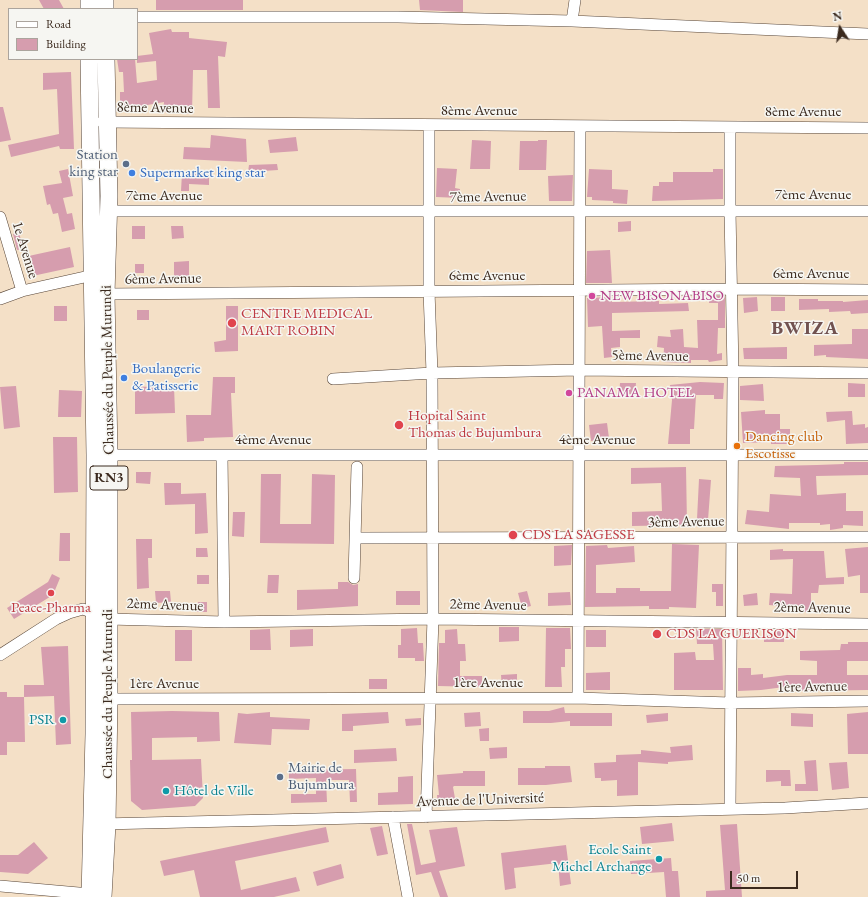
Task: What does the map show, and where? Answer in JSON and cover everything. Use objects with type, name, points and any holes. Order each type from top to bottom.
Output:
[{"type":"highway","name":"Chaussée du Peuple Murundi","points":[[89,60],[89,122],[100,274],[100,824]]},
{"type":"highway","name":"Chaussée du Peuple Murundi","points":[[94,896],[108,699],[101,616],[109,455],[106,294],[100,274],[109,211],[106,60]]},
{"type":"street","points":[[572,21],[575,0]]},
{"type":"street","points":[[138,17],[398,17],[572,21],[868,34]]},
{"type":"street","name":"8ème Avenue","points":[[89,122],[430,126],[868,128]]},
{"type":"street","points":[[426,817],[429,698],[433,619],[431,537],[432,373],[429,291],[430,126]]},
{"type":"street","points":[[578,698],[580,126]]},
{"type":"street","points":[[730,127],[733,373],[730,809]]},
{"type":"street","name":"7ème Avenue","points":[[109,211],[868,211]]},
{"type":"street","name":"1e Avenue","points":[[0,217],[22,291]]},
{"type":"street","points":[[0,298],[22,291],[100,274]]},
{"type":"street","name":"6ème Avenue","points":[[106,294],[731,289],[868,290]]},
{"type":"street","name":"5ème Avenue","points":[[333,379],[432,373],[579,370],[733,373],[868,373]]},
{"type":"street","name":"4ème Avenue","points":[[109,455],[868,455]]},
{"type":"street","points":[[222,455],[224,622]]},
{"type":"street","points":[[354,578],[357,467]]},
{"type":"street","name":"3ème Avenue","points":[[356,538],[731,536],[868,537]]},
{"type":"street","name":"2ème Avenue","points":[[0,655],[69,613],[82,609],[101,616],[224,622],[433,619],[868,624]]},
{"type":"street","name":"1ère Avenue","points":[[108,699],[578,698],[730,703],[868,701]]},
{"type":"street","name":"Avenue de l'Université","points":[[100,824],[730,809],[868,803]]},
{"type":"street","points":[[393,817],[408,897]]},
{"type":"street","points":[[0,886],[94,896]]},
{"type":"building","points":[[39,0],[59,0],[63,8],[43,8]]},
{"type":"building","points":[[156,0],[243,0],[243,10],[156,10]]},
{"type":"building","points":[[419,0],[463,0],[463,12],[420,10]]},
{"type":"building","points":[[171,29],[172,32],[189,32],[189,38],[227,42],[225,57],[218,56],[220,108],[208,108],[207,70],[193,70],[192,114],[163,112],[164,102],[120,110],[120,92],[124,92],[123,72],[119,72],[117,60],[135,60],[137,83],[157,80],[156,61],[137,63],[138,56],[153,54],[149,33]]},
{"type":"building","points":[[71,72],[74,149],[60,149],[59,146],[11,157],[8,145],[59,134],[57,89],[43,90],[43,73]]},
{"type":"building","points":[[0,107],[3,107],[11,140],[0,142]]},
{"type":"building","points":[[211,135],[246,139],[247,162],[183,159],[184,147],[210,148]]},
{"type":"building","points":[[296,137],[298,151],[270,153],[268,140]]},
{"type":"building","points":[[472,140],[491,141],[490,169],[470,169]]},
{"type":"building","points":[[547,140],[546,170],[519,170],[520,141]]},
{"type":"building","points":[[277,164],[278,170],[248,172],[249,165]]},
{"type":"building","points":[[437,168],[457,169],[455,188],[460,189],[460,198],[436,197]]},
{"type":"building","points":[[68,169],[73,196],[63,198],[67,214],[72,213],[75,229],[62,232],[58,213],[53,214],[50,204],[47,205],[43,186],[62,183],[59,171]]},
{"type":"building","points":[[589,169],[612,170],[612,189],[628,190],[627,204],[613,203],[613,201],[592,200],[592,197],[587,197]]},
{"type":"building","points":[[713,169],[723,169],[723,199],[652,201],[653,186],[659,186],[659,182],[673,182],[673,172],[713,172]]},
{"type":"building","points":[[182,173],[209,174],[209,185],[189,184],[189,191],[181,191]]},
{"type":"building","points":[[573,175],[572,201],[549,201],[548,176]]},
{"type":"building","points":[[631,221],[631,231],[618,232],[618,222]]},
{"type":"building","points":[[132,226],[145,226],[145,239],[132,239]]},
{"type":"building","points":[[171,226],[183,226],[184,238],[172,239]]},
{"type":"building","points":[[19,232],[23,249],[17,250],[13,234]]},
{"type":"building","points":[[70,247],[74,267],[28,277],[24,257]]},
{"type":"building","points":[[610,250],[612,283],[586,283],[587,251]]},
{"type":"building","points":[[189,261],[189,278],[174,278],[174,262]]},
{"type":"building","points":[[135,264],[144,264],[144,273],[135,273]]},
{"type":"building","points":[[709,296],[725,296],[725,328],[718,328],[717,354],[722,353],[722,360],[709,362],[708,360],[691,360],[691,363],[663,362],[664,348],[657,347],[658,336],[671,337],[670,330],[683,329],[684,347],[698,348],[697,320],[718,320],[718,303],[709,303]]},
{"type":"building","points":[[611,297],[612,302],[659,301],[659,304],[688,303],[689,311],[612,313],[612,331],[640,330],[640,338],[620,338],[620,347],[611,348],[612,357],[604,358],[602,326],[588,327],[587,298]]},
{"type":"building","points":[[757,297],[758,311],[744,313],[743,298]]},
{"type":"building","points":[[771,297],[785,297],[785,311],[771,311]]},
{"type":"building","points":[[799,299],[818,299],[818,301],[843,302],[868,300],[868,313],[851,314],[850,311],[829,312],[829,309],[799,310]]},
{"type":"building","points":[[54,306],[67,306],[67,321],[54,321]]},
{"type":"building","name":"CENTRE MEDICAL MART ROBIN","points":[[226,306],[238,306],[238,351],[215,352],[214,342],[226,340]]},
{"type":"building","points":[[137,310],[149,310],[149,320],[137,320]]},
{"type":"building","points":[[852,329],[868,329],[868,359],[826,357],[826,355],[814,356],[814,345],[852,344]]},
{"type":"building","points":[[787,347],[787,359],[744,359],[743,348]]},
{"type":"building","points":[[213,377],[235,377],[235,393],[231,393],[233,437],[204,438],[204,441],[187,442],[186,415],[211,415]]},
{"type":"building","points":[[700,382],[724,383],[723,399],[714,399],[714,395],[696,395],[694,429],[690,429],[690,444],[668,444],[672,400],[670,385]]},
{"type":"building","points":[[620,383],[636,383],[635,394],[619,394]]},
{"type":"building","points":[[848,383],[865,384],[865,397],[848,397]]},
{"type":"building","points":[[763,384],[764,401],[740,400],[740,386]]},
{"type":"building","points":[[16,386],[20,427],[4,429],[0,387]]},
{"type":"building","points":[[174,386],[175,413],[135,414],[135,387]]},
{"type":"building","points":[[59,390],[82,391],[81,417],[58,417]]},
{"type":"building","points":[[765,410],[765,414],[780,414],[780,429],[790,429],[790,444],[771,444],[771,442],[743,443],[741,412]]},
{"type":"building","points":[[852,411],[853,425],[865,424],[865,428],[868,427],[868,443],[846,444],[845,420],[827,422],[826,412]]},
{"type":"building","points":[[607,423],[609,438],[591,441],[589,425]]},
{"type":"building","points":[[53,437],[77,437],[78,492],[54,493]]},
{"type":"building","points":[[844,462],[868,462],[868,475],[816,476],[817,495],[846,493],[846,511],[863,511],[863,526],[843,525],[843,528],[830,530],[830,524],[820,525],[820,523],[789,523],[789,529],[745,524],[747,510],[769,512],[770,494],[801,496],[800,478],[774,477],[775,466],[844,464]]},
{"type":"building","points":[[686,467],[687,525],[632,526],[632,512],[662,511],[661,483],[631,484],[631,468]]},
{"type":"building","points":[[136,472],[151,472],[150,484],[136,483]]},
{"type":"building","points":[[261,474],[281,474],[280,524],[311,524],[312,474],[335,475],[334,544],[260,543]]},
{"type":"building","points":[[699,479],[711,480],[708,520],[697,519]]},
{"type":"building","points":[[164,483],[181,483],[181,494],[206,493],[208,533],[195,534],[195,504],[165,505]]},
{"type":"building","points":[[233,512],[245,512],[244,537],[232,536]]},
{"type":"building","points":[[60,533],[70,533],[70,561],[59,561]]},
{"type":"building","points":[[136,539],[152,539],[152,558],[148,558],[149,588],[137,589]]},
{"type":"building","points":[[672,544],[699,545],[696,608],[669,607],[669,609],[649,609],[649,606],[585,607],[586,546],[607,545],[608,548],[634,546],[635,562],[596,565],[596,593],[616,593],[616,588],[640,588],[640,591],[671,591]]},
{"type":"building","points":[[572,545],[571,565],[554,566],[554,546]]},
{"type":"building","points":[[868,547],[868,593],[860,593],[860,575],[848,577],[845,549]]},
{"type":"building","points":[[196,548],[207,548],[208,557],[196,557]]},
{"type":"building","points":[[783,549],[783,551],[824,551],[826,578],[844,577],[844,584],[819,585],[818,593],[811,593],[811,612],[791,612],[791,607],[769,605],[770,593],[792,594],[793,559],[770,560],[770,550]]},
{"type":"building","points":[[52,574],[60,578],[53,595],[14,619],[7,608],[48,582]]},
{"type":"building","points":[[197,575],[209,575],[209,584],[197,584]]},
{"type":"building","points":[[268,575],[279,575],[278,593],[267,593]]},
{"type":"building","points":[[338,582],[348,582],[353,585],[358,584],[358,606],[297,610],[297,590],[338,589]]},
{"type":"building","points":[[712,584],[723,584],[723,606],[716,606],[716,592],[712,592]]},
{"type":"building","points":[[155,591],[170,591],[171,602],[156,603]]},
{"type":"building","points":[[396,591],[420,591],[420,605],[396,605]]},
{"type":"building","points":[[527,591],[531,606],[522,608],[518,593]]},
{"type":"building","points":[[570,592],[571,605],[548,606],[548,593]]},
{"type":"building","points":[[757,593],[758,605],[744,606],[743,595]]},
{"type":"building","points":[[198,602],[207,602],[207,612],[197,612]]},
{"type":"building","points":[[499,627],[519,627],[519,641],[499,642]]},
{"type":"building","points":[[417,628],[418,643],[423,643],[424,661],[415,661],[415,658],[398,658],[398,645],[401,645],[401,629]]},
{"type":"building","points":[[546,628],[570,628],[571,649],[565,649],[565,667],[561,667],[562,687],[545,687]]},
{"type":"building","points":[[270,629],[271,650],[250,650],[250,630]]},
{"type":"building","points":[[313,629],[313,646],[290,647],[290,630]]},
{"type":"building","points":[[457,629],[458,644],[465,644],[466,661],[460,661],[460,676],[482,676],[482,687],[438,686],[439,643],[445,643],[445,630]]},
{"type":"building","points":[[696,629],[722,629],[723,690],[674,690],[674,653],[695,652],[696,660],[714,660],[713,644],[697,644]]},
{"type":"building","points":[[175,630],[192,630],[192,661],[175,661]]},
{"type":"building","points":[[586,630],[606,630],[606,647],[586,647]]},
{"type":"building","points":[[767,630],[784,630],[784,642],[764,642],[764,634],[767,634]]},
{"type":"building","points":[[848,642],[868,642],[868,661],[847,661],[847,675],[868,675],[868,690],[792,691],[792,686],[738,691],[738,668],[751,668],[751,675],[763,674],[763,678],[787,675],[817,675],[817,661],[800,660],[800,651],[840,650],[841,644],[848,644]]},
{"type":"building","points":[[68,646],[71,744],[56,745],[54,696],[24,697],[24,685],[44,685],[41,647]]},
{"type":"building","points":[[610,672],[610,690],[586,690],[586,673]]},
{"type":"building","points":[[517,674],[517,687],[502,688],[501,675]]},
{"type":"building","points":[[369,679],[387,679],[387,689],[369,689]]},
{"type":"building","points":[[0,692],[7,692],[7,697],[24,697],[25,742],[7,742],[7,755],[0,755]]},
{"type":"building","points":[[564,707],[565,713],[612,713],[612,726],[570,726],[570,721],[523,723],[523,711],[549,711]]},
{"type":"building","points":[[131,712],[219,712],[220,741],[197,742],[197,737],[152,738],[152,760],[201,759],[203,798],[195,806],[142,810],[131,801]]},
{"type":"building","points":[[270,712],[270,717],[310,719],[309,730],[272,729],[271,745],[234,743],[238,713],[247,714]]},
{"type":"building","points":[[388,712],[389,723],[353,726],[353,731],[342,731],[342,714]]},
{"type":"building","points":[[480,712],[481,726],[465,727],[464,713]]},
{"type":"building","points":[[868,712],[868,754],[848,754],[847,714]]},
{"type":"building","points":[[668,713],[668,721],[647,723],[646,715]]},
{"type":"building","points":[[791,713],[813,714],[813,727],[791,726]]},
{"type":"building","points":[[421,718],[421,725],[406,726],[405,719]]},
{"type":"building","points":[[489,728],[489,741],[480,741],[479,729]]},
{"type":"building","points":[[692,745],[693,760],[668,762],[668,764],[638,762],[638,795],[617,796],[617,780],[601,781],[601,778],[595,778],[594,763],[616,762],[616,755],[641,754],[641,750],[671,753],[670,747]]},
{"type":"building","points":[[507,747],[507,758],[490,759],[489,748]]},
{"type":"building","points":[[396,748],[397,761],[354,763],[354,750]]},
{"type":"building","points":[[816,760],[818,791],[795,791],[795,784],[806,784],[804,761]]},
{"type":"building","points":[[847,762],[849,788],[832,790],[829,763]]},
{"type":"building","points":[[545,766],[570,766],[572,782],[546,785],[518,785],[518,768],[545,768]]},
{"type":"building","points":[[356,769],[357,802],[350,802],[349,780],[326,780],[327,802],[291,803],[291,794],[316,794],[316,778],[289,779],[289,770]]},
{"type":"building","points":[[766,770],[790,770],[791,786],[781,786],[781,781],[766,782]]},
{"type":"building","points":[[463,771],[485,771],[485,786],[454,786],[456,804],[438,805],[437,795],[439,795],[437,775],[463,773]]},
{"type":"building","points":[[413,776],[413,804],[378,805],[378,793],[398,792],[398,777]]},
{"type":"building","points":[[672,823],[674,841],[642,844],[640,827]]},
{"type":"building","points":[[407,824],[412,824],[421,865],[436,862],[429,830],[457,827],[465,866],[439,871],[448,897],[440,897],[431,872],[416,875]]},
{"type":"building","points":[[737,824],[742,897],[706,897],[706,891],[725,890],[720,825]]},
{"type":"building","points":[[382,826],[388,854],[377,856],[370,828]]},
{"type":"building","points":[[326,827],[329,842],[235,861],[241,890],[296,877],[300,891],[274,897],[200,897],[194,870],[164,876],[160,861]]},
{"type":"building","points":[[34,842],[48,858],[28,874],[0,872],[0,855],[18,855]]},
{"type":"building","points":[[566,845],[571,884],[560,886],[558,863],[514,868],[516,888],[505,890],[501,853]]},
{"type":"building","points":[[671,858],[672,871],[678,871],[680,897],[666,897],[664,872],[631,874],[630,861]]},
{"type":"building","points":[[341,864],[344,878],[317,886],[313,872]]},
{"type":"place","name":"Station king star","points":[[126,164]]},
{"type":"place","name":"Supermarket king star","points":[[132,173]]},
{"type":"place","name":"NEW BISONABISO","points":[[592,296]]},
{"type":"place","name":"CENTRE MEDICAL MART ROBIN","points":[[232,323]]},
{"type":"place","name":"Boulangerie & Patisserie","points":[[124,378]]},
{"type":"place","name":"PANAMA HOTEL","points":[[569,393]]},
{"type":"place","name":"Hopital Saint Thomas de Bujumbura","points":[[399,425]]},
{"type":"place","name":"Dancing club Escotisse","points":[[737,446]]},
{"type":"place","name":"CDS LA SAGESSE","points":[[513,535]]},
{"type":"place","name":"Peace-Pharma","points":[[51,593]]},
{"type":"place","name":"CDS LA GUERISON","points":[[657,634]]},
{"type":"place","name":"PSR","points":[[63,720]]},
{"type":"place","name":"Mairie de Bujumbura","points":[[280,777]]},
{"type":"place","name":"Hôtel de Ville","points":[[166,791]]},
{"type":"place","name":"Ecole Saint Michel Archange","points":[[659,859]]},
{"type":"district","name":"BWIZA","points":[[805,329]]}]
